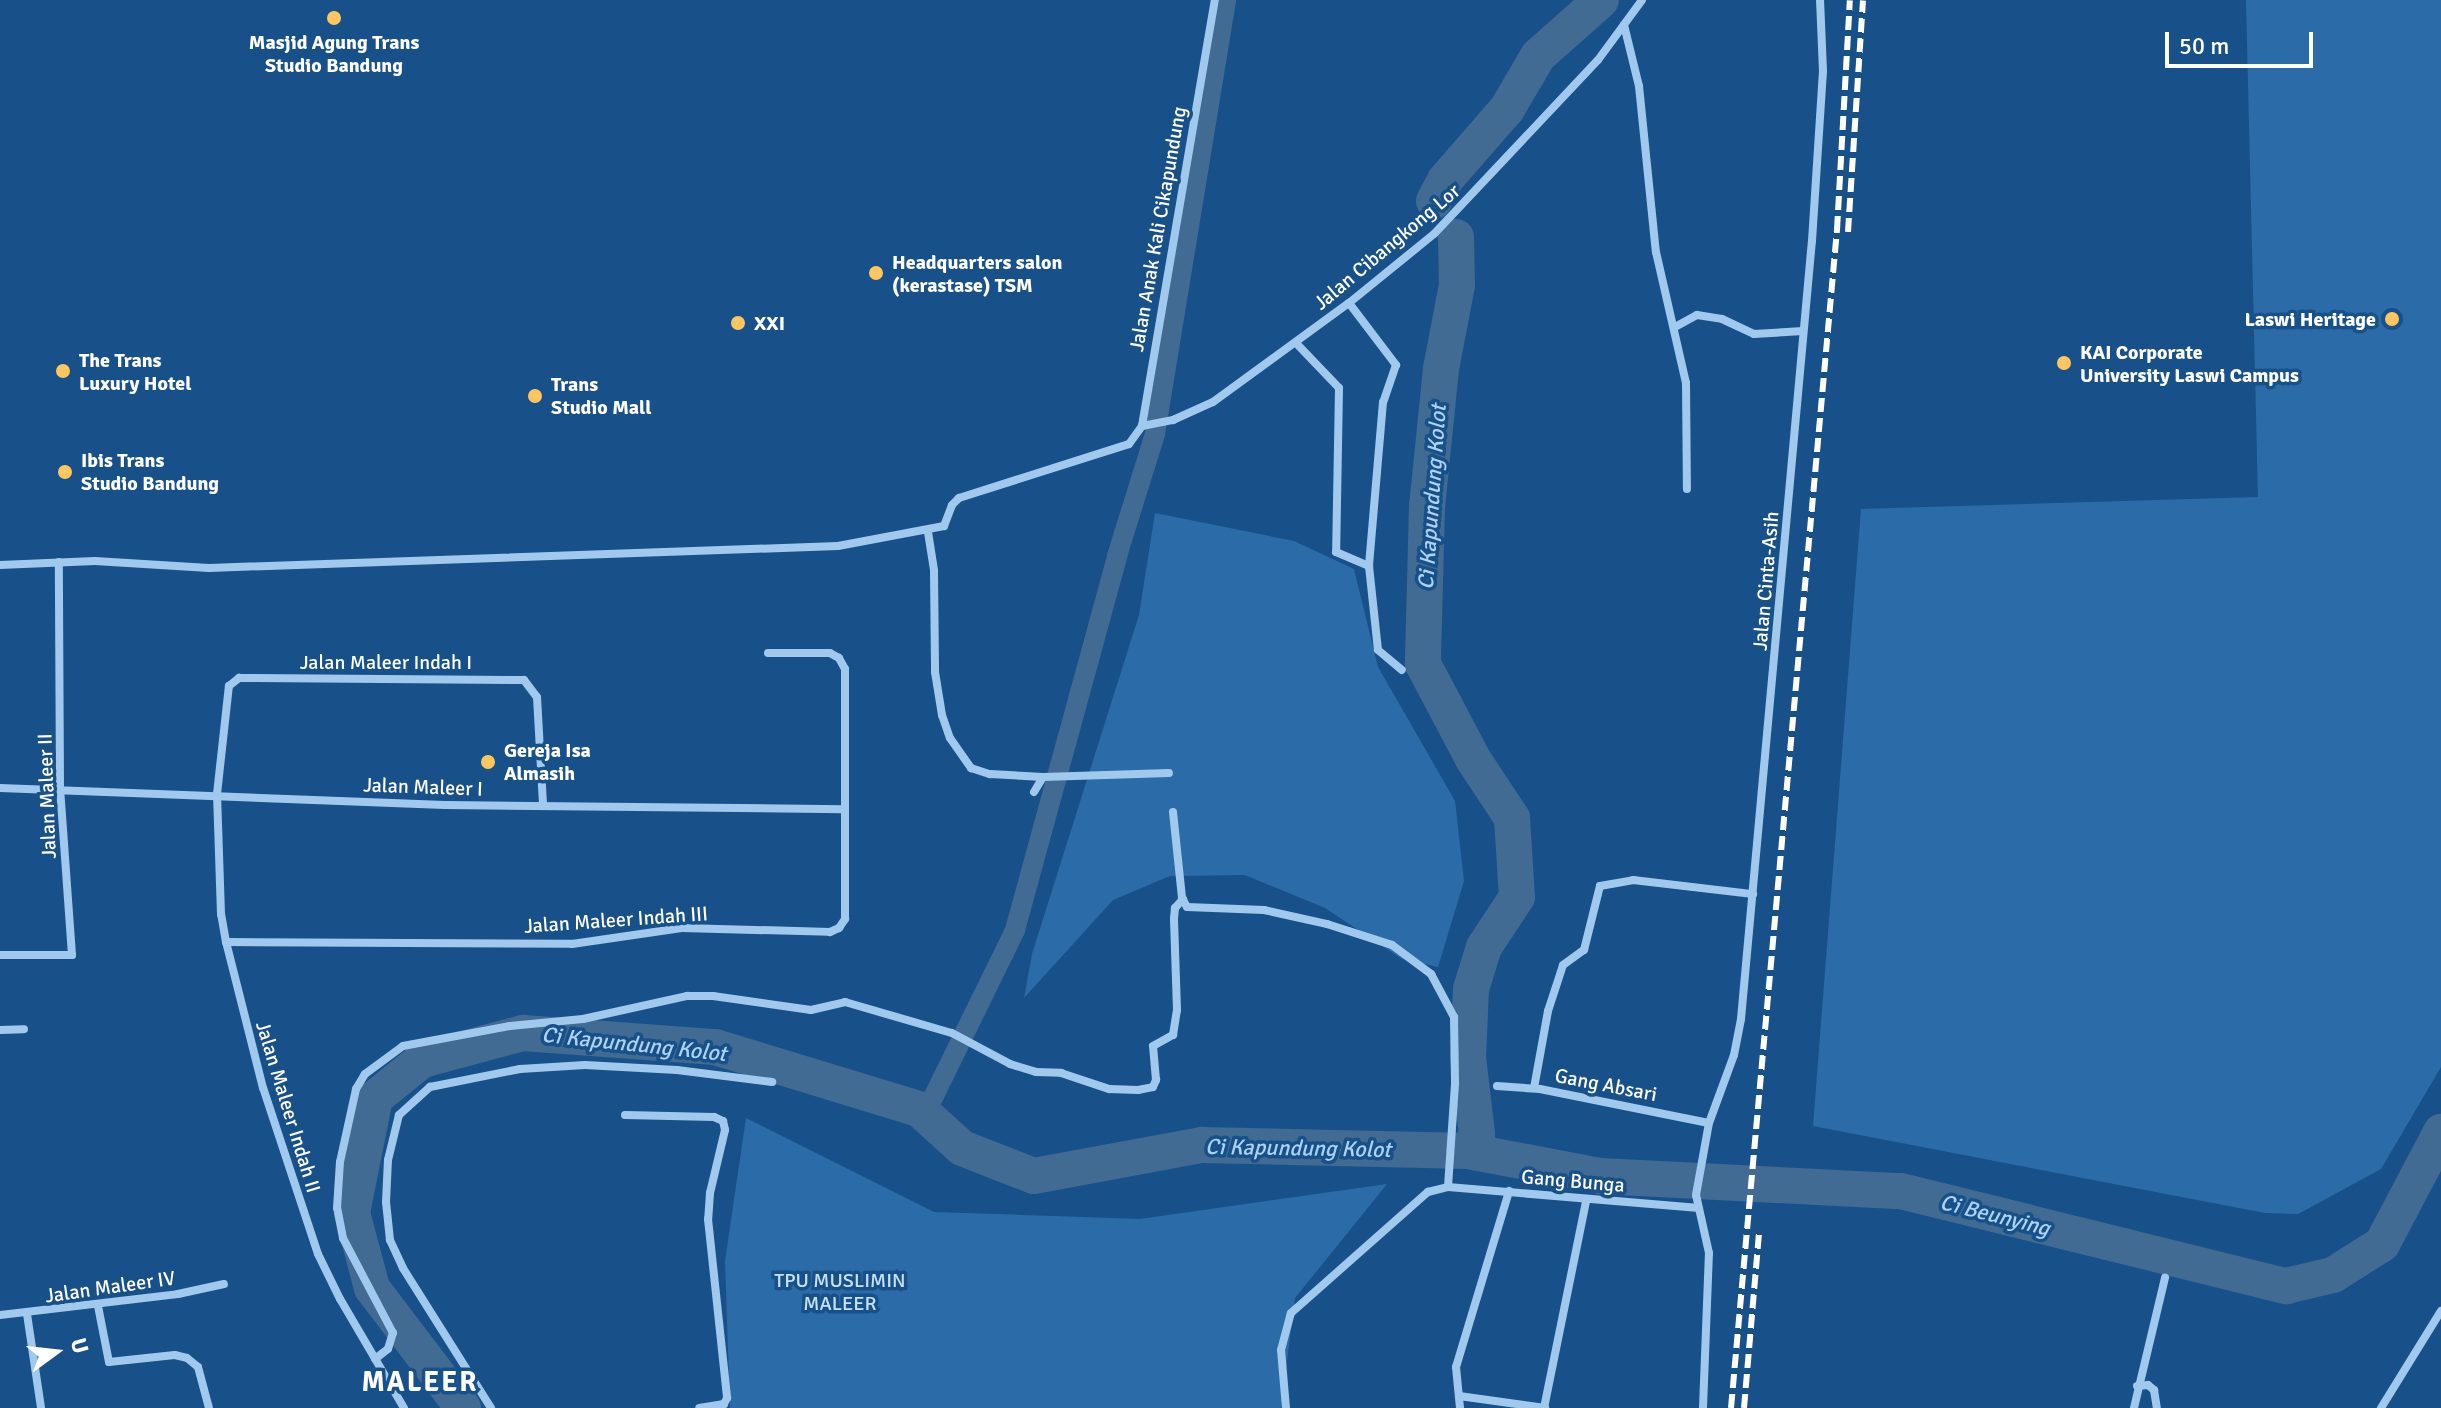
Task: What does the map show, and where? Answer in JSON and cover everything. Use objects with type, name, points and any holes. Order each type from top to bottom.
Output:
[{"type":"street","name":"Jalan Anak Kali Cikapundung","points":[[1146,425],[1215,0]]},
{"type":"street","name":"Jalan Cibangkong Lor","points":[[1146,425],[1192,413],[1213,402],[1349,303],[1434,234],[1476,193],[1598,60],[1642,0]]},
{"type":"street","name":"Jalan Cinta-Asih","points":[[1703,1408],[1709,1256],[1696,1208],[1696,1195],[1700,1159],[1709,1123],[1739,1036],[1821,114],[1820,0]]},
{"type":"street","points":[[1624,25],[1639,86],[1656,252],[1675,327],[1689,416],[1687,489]]},
{"type":"street","points":[[1349,303],[1397,366],[1383,402],[1369,566],[1378,650],[1402,670]]},
{"type":"street","points":[[1675,327],[1697,315],[1722,319],[1754,334],[1803,331]]},
{"type":"street","points":[[1296,343],[1339,388],[1336,552],[1369,566]]},
{"type":"street","points":[[0,565],[95,561],[209,568],[808,548],[928,532],[947,523],[952,505],[959,498],[1134,440],[1146,425]]},
{"type":"street","points":[[928,532],[934,571],[935,672],[942,715],[950,738],[971,768],[990,774],[1045,776],[1169,773]]},
{"type":"street","name":"Jalan Maleer II","points":[[0,955],[72,955],[60,788],[59,562]]},
{"type":"street","points":[[768,653],[830,653],[844,665],[844,809]]},
{"type":"street","name":"Jalan Maleer Indah I","points":[[217,794],[227,690],[237,679],[518,678],[527,682],[537,697],[543,805]]},
{"type":"street","points":[[1034,792],[1045,776]]},
{"type":"street","name":"Jalan Maleer I","points":[[0,788],[445,805],[844,809]]},
{"type":"street","name":"Jalan Maleer Indah II","points":[[217,794],[221,914],[263,1088],[302,1209],[328,1277],[404,1408]]},
{"type":"street","name":"Jalan Maleer Indah III","points":[[226,942],[572,944],[682,928],[830,932],[839,928],[845,919],[844,809]]},
{"type":"street","points":[[1173,812],[1183,899],[1190,909],[1264,910],[1327,924],[1392,945],[1431,974],[1454,1017],[1455,1084],[1448,1184],[1423,1195],[1403,1217],[1291,1313],[1281,1350],[1286,1408]]},
{"type":"street","points":[[1534,1088],[1548,1011],[1563,965],[1584,950],[1600,886],[1633,880],[1753,894]]},
{"type":"street","points":[[375,1359],[388,1349],[393,1333],[343,1238],[337,1208],[340,1162],[356,1089],[365,1074],[403,1046],[510,1026],[583,1019],[687,996],[713,996],[811,1010],[845,1002],[952,1033],[1010,1064],[1036,1072],[1061,1073],[1109,1089],[1138,1090],[1153,1087],[1156,1080],[1153,1046],[1173,1035],[1177,1010],[1174,919],[1175,908],[1183,899]]},
{"type":"street","points":[[0,1030],[24,1029]]},
{"type":"street","points":[[491,1408],[403,1268],[390,1240],[386,1202],[388,1160],[399,1115],[430,1087],[520,1069],[585,1065],[677,1070],[772,1082]]},
{"type":"street","name":"Gang Absari","points":[[1497,1086],[1534,1088],[1709,1123]]},
{"type":"street","points":[[625,1115],[714,1117],[723,1121],[725,1130],[708,1219],[727,1398],[724,1404],[699,1408]]},
{"type":"street","name":"Gang Bunga","points":[[1448,1184],[1586,1201],[1696,1208]]},
{"type":"street","points":[[1460,1408],[1456,1367],[1509,1191]]},
{"type":"street","points":[[1459,1396],[1545,1408],[1586,1201]]},
{"type":"street","points":[[2134,1408],[2165,1278]]},
{"type":"street","name":"Jalan Maleer IV","points":[[0,1315],[98,1306],[224,1284]]},
{"type":"street","points":[[98,1306],[109,1362],[175,1355],[187,1358],[198,1367],[209,1408]]},
{"type":"street","points":[[2381,1408],[2441,1311]]},
{"type":"street","points":[[27,1314],[41,1408]]},
{"type":"street","points":[[2137,1386],[2148,1385],[2154,1390],[2157,1408]]},
{"type":"green space","points":[[2246,0],[2441,0],[2441,1067],[2381,1169],[2298,1214],[2265,1213],[1813,1126],[1861,509],[2258,497]]},
{"type":"green space","points":[[1155,513],[1294,541],[1354,569],[1378,667],[1455,801],[1464,881],[1438,967],[1402,959],[1325,908],[1245,875],[1170,876],[1113,900],[1024,998],[1032,954],[1139,615]]},
{"type":"green space","name":"TPU MUSLIMIN MALEER","points":[[746,1118],[934,1212],[1140,1219],[1387,1184],[1295,1298],[1281,1408],[730,1408],[725,1261]]},
{"type":"waterway","points":[[925,1114],[1015,930],[1117,556],[1155,434],[1226,0]]},
{"type":"waterway","name":"Ci Kapundung Kolot","points":[[1434,201],[1445,180],[1507,109],[1538,56],[1601,0]]},
{"type":"waterway","name":"Ci Kapundung Kolot","points":[[1456,237],[1457,285],[1441,369],[1427,506],[1423,664],[1473,759],[1512,818],[1517,897],[1484,947],[1471,989],[1468,1057],[1477,1134],[1468,1151]]},
{"type":"waterway","name":"Ci Kapundung Kolot","points":[[463,1408],[372,1288],[352,1213],[375,1098],[422,1060],[523,1033],[715,1047],[919,1109],[962,1148],[1034,1176],[1202,1145],[1468,1151],[1600,1176],[1901,1191],[2286,1286],[2333,1275],[2382,1244],[2441,1132]]},
{"type":"railway","points":[[1731,1408],[1837,230],[1850,0]]},
{"type":"railway","points":[[1848,232],[1863,0]]},
{"type":"railway","points":[[1744,1408],[1759,1232]]},
{"type":"place","name":"Masjid Agung Trans Studio Bandung","points":[[334,18]]},
{"type":"place","name":"Headquarters salon (kerastase) TSM","points":[[876,273]]},
{"type":"place","name":"Laswi Heritage","points":[[2392,319]]},
{"type":"place","name":"XXI","points":[[738,323]]},
{"type":"place","name":"KAI Corporate University Laswi Campus","points":[[2064,363]]},
{"type":"place","name":"The Trans Luxury Hotel","points":[[63,371]]},
{"type":"place","name":"Trans Studio Mall","points":[[535,396]]},
{"type":"place","name":"Ibis Trans Studio Bandung","points":[[65,472]]},
{"type":"place","name":"Gereja Isa Almasih","points":[[488,762]]},
{"type":"district","name":"MALEER","points":[[420,1382]]},
{"type":"water label","name":"Ci Beunying","points":[[1995,1215]]}]
